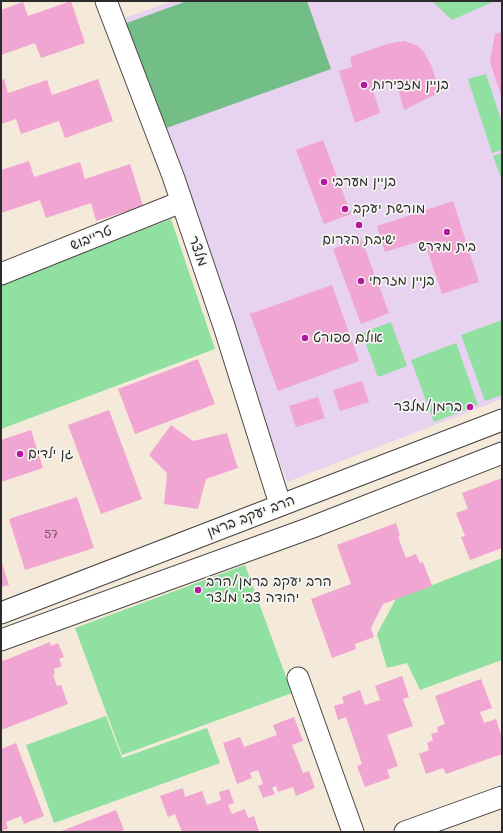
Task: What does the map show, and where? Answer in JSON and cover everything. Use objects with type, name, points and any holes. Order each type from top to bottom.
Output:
[{"type":"street","name":"מלצר","points":[[106,1],[181,202],[224,326],[280,504]]},
{"type":"street","name":"טרייבוש","points":[[1,274],[181,202]]},
{"type":"street","name":"הרב יעקב ברמן","points":[[1,613],[280,504],[502,420]]},
{"type":"street","points":[[1,640],[281,538],[502,453]]},
{"type":"street","points":[[298,678],[353,832]]},
{"type":"street","points":[[405,832],[502,796]]},
{"type":"shaded area","name":"מורשת יעקב","points":[[173,1],[502,1],[502,399],[287,482],[119,20]]},
{"type":"green space","points":[[187,1],[307,1],[331,69],[161,130],[124,24]]},
{"type":"green space","points":[[432,1],[495,1],[452,20]]},
{"type":"green space","points":[[486,74],[502,123],[502,150],[492,153],[468,79]]},
{"type":"green space","points":[[502,153],[502,181],[493,156]]},
{"type":"green space","points":[[171,219],[215,349],[1,429],[1,285]]},
{"type":"green space","points":[[502,320],[502,395],[485,401],[461,335]]},
{"type":"green space","points":[[391,322],[407,366],[378,377],[362,333]]},
{"type":"green space","points":[[456,343],[478,405],[434,422],[411,360]]},
{"type":"green space","points":[[502,558],[502,660],[420,690],[407,663],[387,668],[377,634],[396,599]]},
{"type":"green space","points":[[245,565],[292,693],[122,755],[75,628]]},
{"type":"green space","points":[[106,716],[122,758],[207,728],[220,763],[54,823],[26,745]]},
{"type":"building","points":[[71,1],[85,43],[41,58],[35,43],[1,55],[1,10],[23,2],[28,16]]},
{"type":"building","points":[[502,32],[502,98],[490,62],[495,34]]},
{"type":"building","name":"בניין מזכירות","points":[[404,41],[416,45],[424,52],[431,65],[440,92],[404,110],[396,81],[373,90],[380,113],[355,123],[339,71],[352,67],[350,57],[387,44]]},
{"type":"building","points":[[4,79],[8,93],[47,80],[52,95],[98,79],[113,121],[65,138],[59,121],[21,134],[16,119],[1,124],[1,80]]},
{"type":"building","name":"בניין מערבי","points":[[323,140],[351,214],[324,224],[296,150]]},
{"type":"building","points":[[29,161],[34,177],[80,162],[85,179],[130,164],[143,206],[96,221],[91,203],[46,218],[40,200],[1,213],[1,170]]},
{"type":"building","points":[[453,201],[479,282],[442,294],[424,240],[385,252],[377,226]]},
{"type":"building","name":"בניין מזרחי","points":[[361,238],[389,313],[361,324],[333,249]]},
{"type":"building","name":"אולם ספורט","points":[[332,285],[359,361],[278,391],[250,314]]},
{"type":"building","points":[[198,359],[215,404],[135,434],[118,389]]},
{"type":"building","points":[[362,381],[369,402],[340,411],[333,390]]},
{"type":"building","points":[[318,397],[325,418],[296,427],[289,406]]},
{"type":"building","points":[[109,410],[142,499],[101,514],[68,425]]},
{"type":"building","points":[[171,425],[193,441],[227,433],[238,468],[206,479],[198,509],[164,504],[167,473],[149,455]]},
{"type":"building","name":"גן ילדים","points":[[31,430],[43,468],[1,482],[1,440]]},
{"type":"building","points":[[502,478],[502,548],[470,560],[461,537],[465,536],[456,513],[468,509],[462,493]]},
{"type":"building","points":[[77,497],[94,548],[25,570],[9,519]]},
{"type":"building","points":[[396,523],[400,536],[398,537],[406,558],[416,554],[420,563],[423,562],[432,586],[383,604],[371,628],[374,637],[355,644],[356,649],[332,658],[311,599],[351,584],[337,545]]},
{"type":"building","points":[[1,560],[9,585],[1,587]]},
{"type":"building","points":[[50,642],[51,646],[58,643],[64,657],[59,659],[62,666],[54,669],[55,674],[53,675],[57,686],[61,685],[68,704],[1,730],[1,655],[3,661]]},
{"type":"building","points":[[402,676],[409,697],[403,699],[413,726],[387,735],[398,766],[387,770],[390,778],[365,787],[357,766],[362,764],[346,717],[338,720],[334,706],[344,703],[342,697],[360,690],[365,705],[380,700],[375,686]]},
{"type":"building","points":[[481,679],[492,708],[480,712],[484,723],[496,719],[502,738],[502,754],[446,774],[443,768],[426,774],[419,754],[429,750],[427,743],[433,740],[431,734],[438,732],[437,727],[445,724],[435,696]]},
{"type":"building","points":[[294,717],[303,741],[292,745],[303,773],[309,771],[315,788],[296,796],[293,787],[278,792],[276,786],[272,788],[275,794],[263,798],[258,786],[263,784],[258,770],[250,773],[252,778],[237,784],[223,743],[240,737],[244,747],[277,735],[273,725]]},
{"type":"building","points":[[16,743],[44,816],[24,824],[21,816],[6,822],[8,829],[1,831],[1,749]]},
{"type":"building","points":[[183,788],[185,797],[202,791],[207,805],[221,800],[219,792],[229,789],[234,803],[228,805],[232,814],[245,809],[248,818],[254,816],[259,832],[182,832],[175,814],[168,817],[160,796]]},
{"type":"building","points":[[116,810],[124,830],[118,832],[59,832]]},
{"type":"place","name":"בניין מזכירות","points":[[364,85]]},
{"type":"place","name":"בניין מערבי","points":[[324,182]]},
{"type":"place","name":"מורשת יעקב","points":[[345,209]]},
{"type":"place","name":"ישיבת הדרום","points":[[359,225]]},
{"type":"place","name":"בית מדרש","points":[[447,232]]},
{"type":"place","name":"בניין מזרחי","points":[[361,281]]},
{"type":"place","name":"אולם ספורט","points":[[305,338]]},
{"type":"place","name":"ברמן/מלצר","points":[[470,407]]},
{"type":"place","name":"גן ילדים","points":[[20,454]]},
{"type":"place","name":"הרב יעקב ברמן/הרב יהודה צבי מלצר","points":[[198,590]]}]
